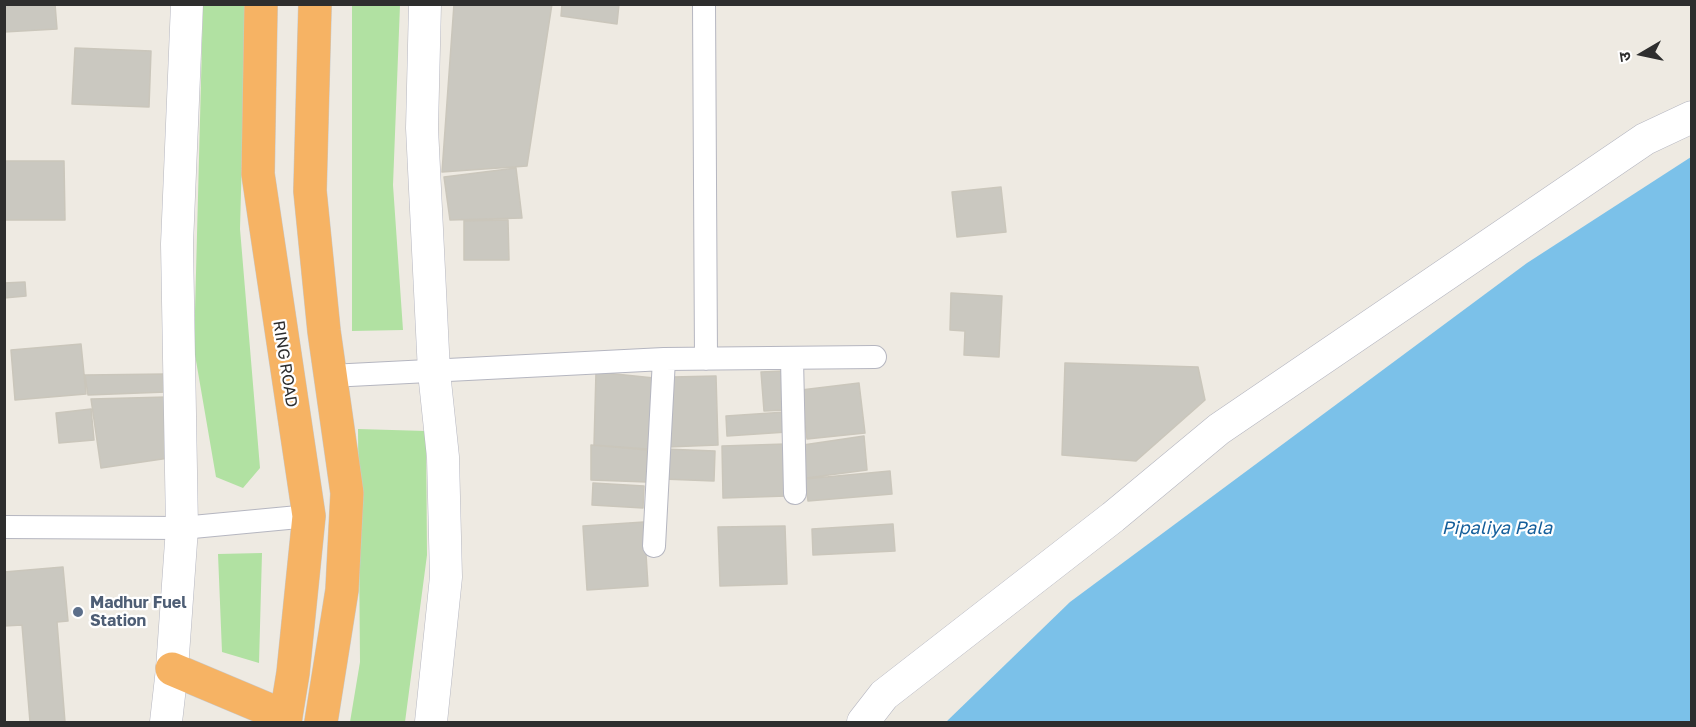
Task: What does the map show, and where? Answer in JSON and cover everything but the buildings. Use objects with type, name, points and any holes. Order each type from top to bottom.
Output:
[{"type":"highway","name":"RING ROAD","points":[[261,4],[258,174],[309,516],[293,673],[285,720]]},
{"type":"highway","points":[[315,4],[310,191],[330,376],[347,493],[342,590],[321,723]]},
{"type":"highway","points":[[172,669],[285,720]]},
{"type":"street","points":[[166,723],[182,528],[177,244],[187,4]]},
{"type":"street","points":[[425,4],[422,128],[434,372],[443,457],[446,577],[431,723]]},
{"type":"street","points":[[704,4],[706,359]]},
{"type":"street","points":[[863,723],[884,695],[1113,517],[1219,429],[1645,139],[1692,117]]},
{"type":"street","points":[[330,376],[664,359],[792,360],[875,357]]},
{"type":"street","points":[[654,546],[664,359]]},
{"type":"street","points":[[792,360],[795,493]]},
{"type":"street","points":[[4,527],[182,528],[309,516]]},
{"type":"green space","points":[[203,5],[246,5],[240,229],[260,468],[243,488],[216,477],[194,349]]},
{"type":"green space","points":[[352,5],[400,5],[393,185],[403,330],[352,331]]},
{"type":"green space","points":[[358,429],[426,431],[427,555],[405,722],[350,722],[360,662]]},
{"type":"green space","points":[[262,553],[259,663],[222,652],[218,554]]},
{"type":"water","name":"Pipaliya Pala","points":[[1691,157],[1691,722],[946,722],[1070,602],[1527,263]]},
{"type":"place","name":"Madhur Fuel Station","points":[[78,612]]}]
